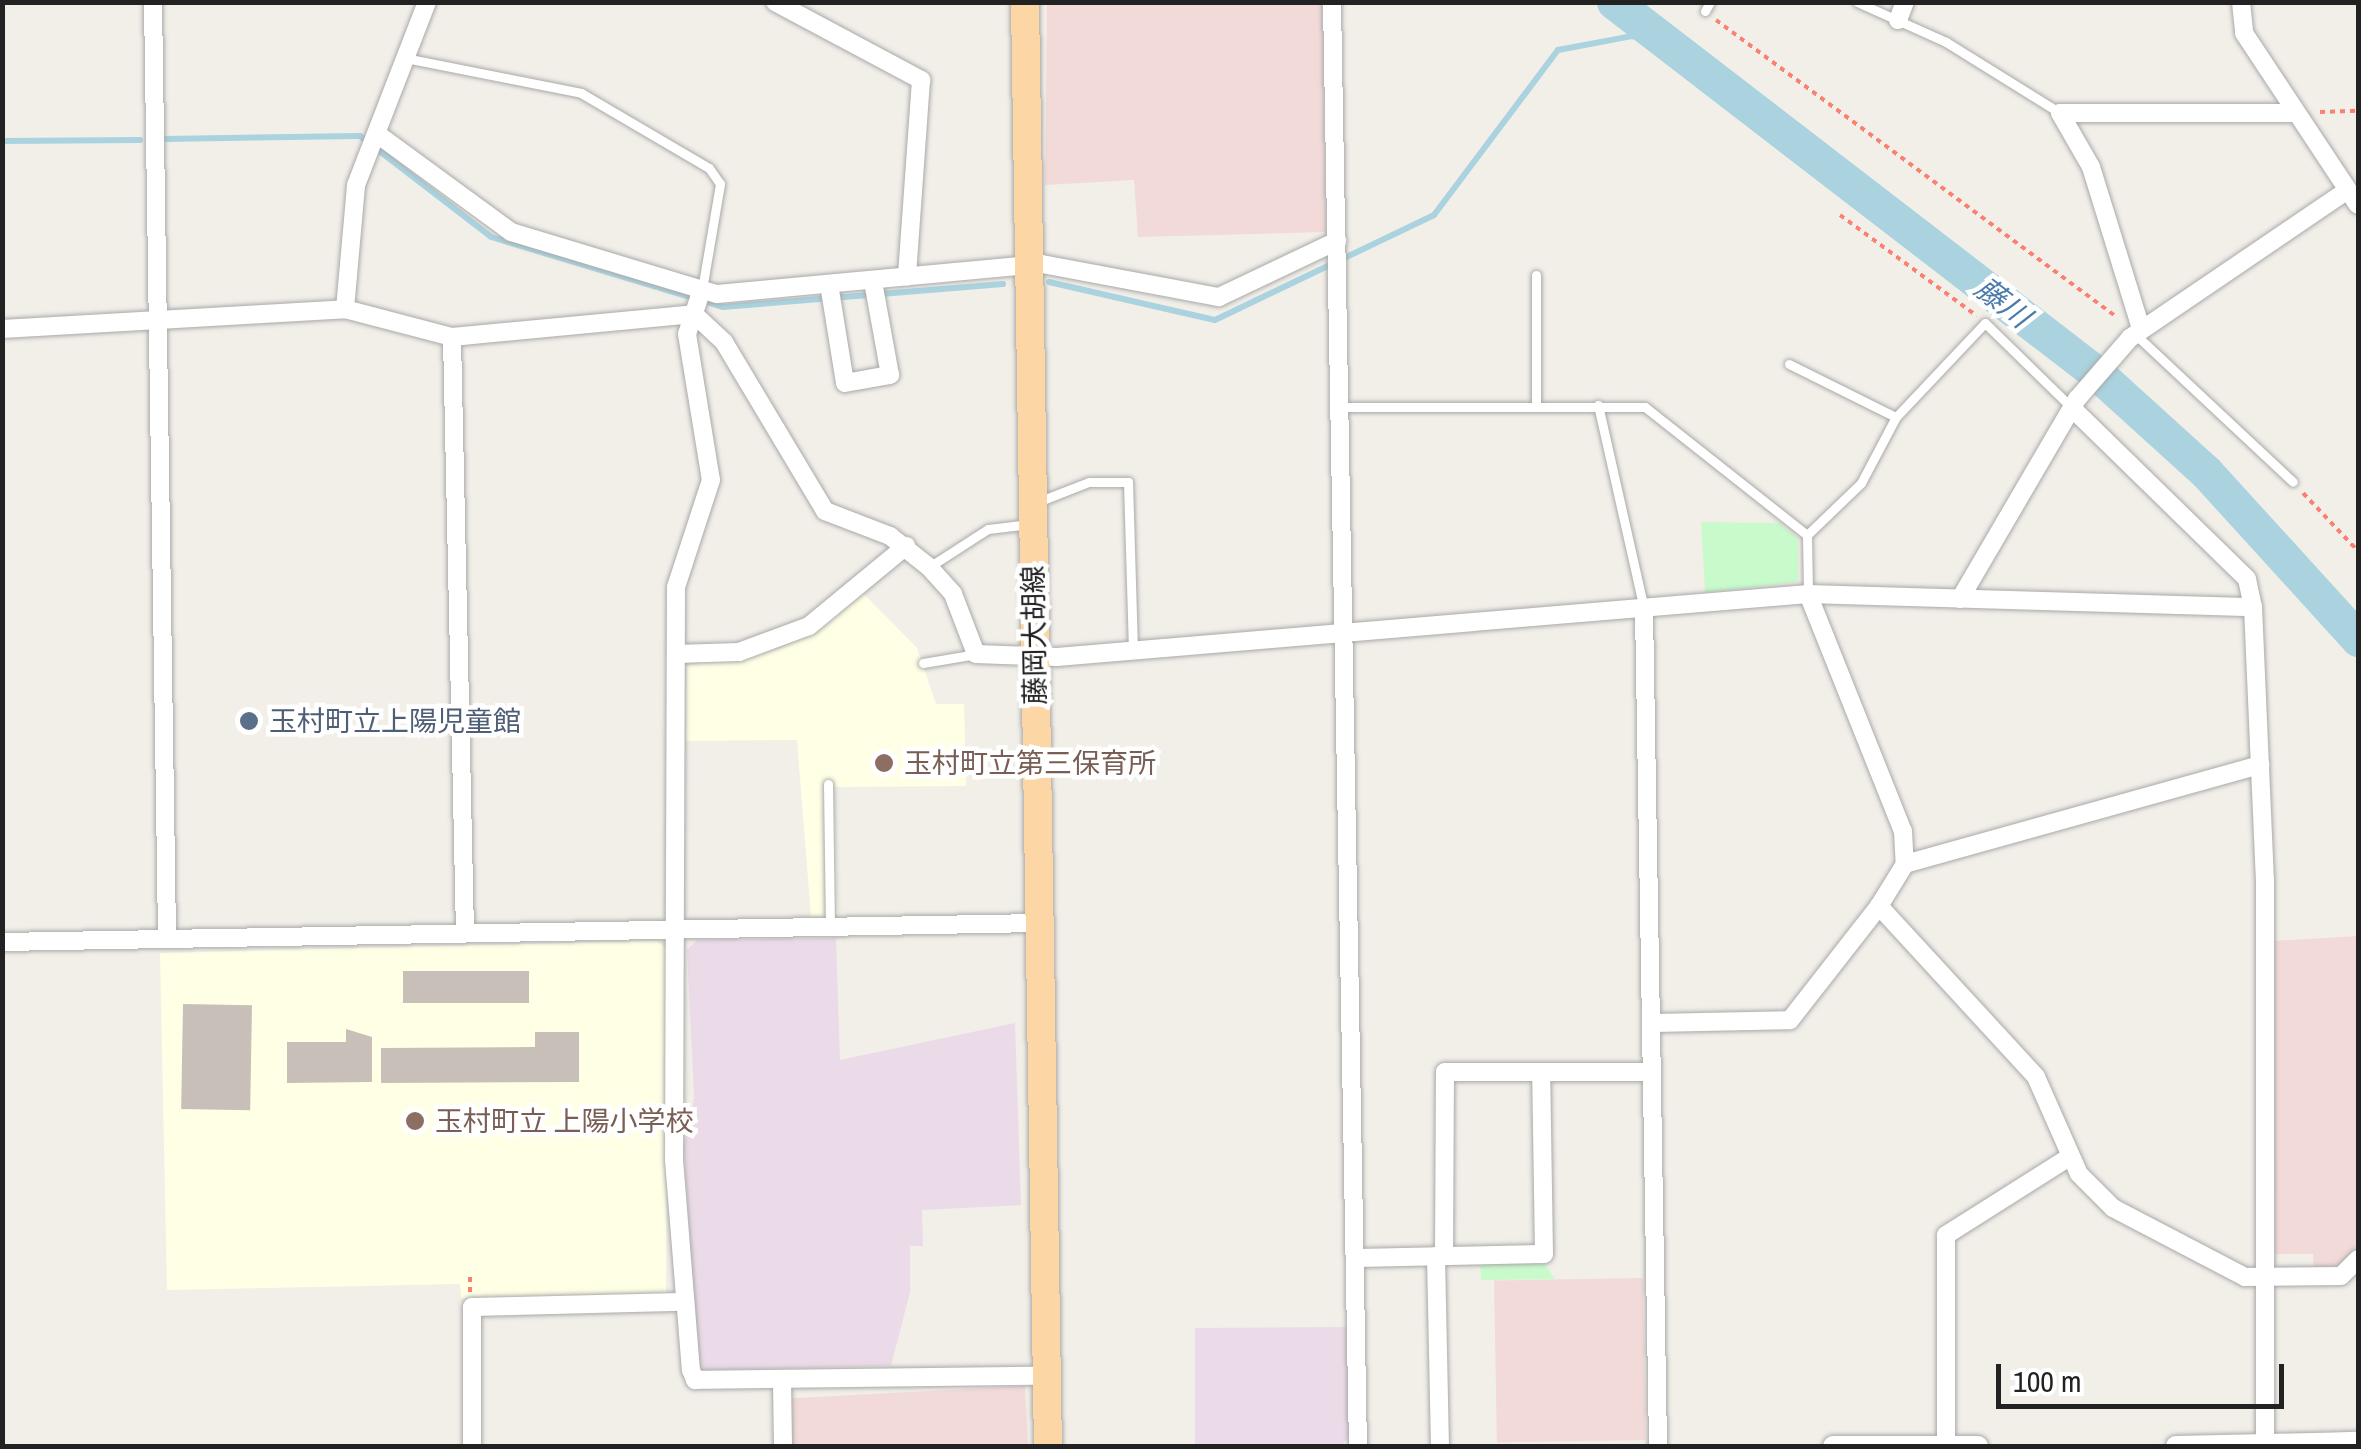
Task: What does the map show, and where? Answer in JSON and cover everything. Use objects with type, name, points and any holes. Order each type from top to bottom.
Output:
[{"type":"main road","name":"藤岡大胡線","points":[[1025,2],[1048,1446]]},
{"type":"street","points":[[154,2],[166,938]]},
{"type":"street","points":[[344,309],[344,231],[428,2]]},
{"type":"street","points":[[775,2],[921,80],[907,276]]},
{"type":"street","points":[[1332,2],[1358,1446]]},
{"type":"street","points":[[1960,599],[2075,404],[2135,334],[2351,199],[2244,33],[2241,2]]},
{"type":"street","points":[[2135,334],[2091,167],[2060,113],[2295,113]]},
{"type":"street","points":[[376,143],[510,232],[698,301],[825,511],[906,546],[930,567],[952,594],[976,654],[1034,658],[1808,594],[2253,607]]},
{"type":"street","points":[[2,329],[159,326],[344,309],[452,337],[698,301],[874,291],[907,276],[1027,266],[1219,297],[1337,253]]},
{"type":"street","points":[[828,294],[846,383],[890,375],[874,291]]},
{"type":"street","points":[[698,301],[687,334],[711,480],[676,587],[679,930],[674,1160],[683,1302],[695,1380],[1045,1376]]},
{"type":"street","points":[[452,337],[465,932]]},
{"type":"street","points":[[2075,404],[2247,579],[2253,607],[2260,765],[2265,1445]]},
{"type":"street","points":[[676,654],[739,652],[809,626],[906,546]]},
{"type":"street","points":[[1808,594],[1832,674],[1888,785],[1905,864]]},
{"type":"street","points":[[1644,609],[1658,1446]]},
{"type":"street","points":[[1651,1023],[1790,1020],[1879,906],[1905,864],[2260,765]]},
{"type":"street","points":[[1879,906],[2036,1077],[2068,1158],[2113,1208],[2245,1278],[2340,1276],[2358,1259]]},
{"type":"street","points":[[2,942],[1038,923]]},
{"type":"street","points":[[1440,1446],[1444,1072],[1652,1072]]},
{"type":"street","points":[[1355,1258],[1544,1254],[1542,1073]]},
{"type":"street","points":[[1946,1446],[1946,1236],[2068,1158]]},
{"type":"street","points":[[472,1446],[472,1307],[683,1302]]},
{"type":"street","points":[[782,1381],[783,1446]]},
{"type":"street","points":[[2176,1446],[2358,1442]]},
{"type":"street","points":[[1832,1446],[1978,1446]]},
{"type":"lane","points":[[1857,2],[1901,11],[2060,113]]},
{"type":"lane","points":[[405,58],[581,93],[709,168],[720,184],[698,301]]},
{"type":"lane","points":[[1536,275],[1536,405]]},
{"type":"lane","points":[[1808,594],[1807,535],[1862,483],[1896,417],[1984,323],[2075,404]]},
{"type":"lane","points":[[2135,334],[2293,482]]},
{"type":"lane","points":[[1789,364],[1896,417]]},
{"type":"lane","points":[[1598,404],[1644,609]]},
{"type":"lane","points":[[1340,407],[1644,407],[1807,535]]},
{"type":"lane","points":[[930,567],[988,529],[1032,513],[1089,482],[1128,482],[1134,650]]},
{"type":"lane","points":[[923,663],[976,654]]},
{"type":"lane","points":[[828,784],[830,925]]},
{"type":"path","points":[[1708,7],[2135,334]]},
{"type":"path","points":[[2295,113],[2358,112]]},
{"type":"path","points":[[1840,215],[1984,323]]},
{"type":"path","points":[[2293,482],[2358,550]]},
{"type":"shaded area","points":[[1047,3],[1322,3],[1326,232],[1138,237],[1134,180],[1045,185]]},
{"type":"shaded area","name":"玉村町立第三保育所","points":[[864,594],[917,648],[936,704],[964,704],[966,786],[834,787],[838,916],[811,917],[797,740],[686,741],[686,666],[782,648]]},
{"type":"shaded area","points":[[2358,936],[2358,1248],[2337,1269],[2314,1270],[2313,1254],[2275,1254],[2273,941]]},
{"type":"shaded area","points":[[836,938],[840,1060],[1015,1023],[1021,1205],[922,1210],[923,1246],[910,1246],[910,1292],[891,1366],[698,1370],[684,1145],[694,1098],[687,950],[697,940]]},
{"type":"shaded area","name":"玉村町立 上陽小学校","points":[[657,941],[667,950],[666,1296],[461,1298],[460,1284],[167,1290],[160,953]]},
{"type":"shaded area","points":[[1643,1278],[1646,1440],[1497,1443],[1494,1281]]},
{"type":"shaded area","points":[[1350,1327],[1353,1431],[1341,1446],[1195,1446],[1195,1328]]},
{"type":"shaded area","points":[[1025,1386],[1028,1446],[791,1446],[788,1398]]},
{"type":"green space","points":[[1701,522],[1779,523],[1798,538],[1798,582],[1705,593]]},
{"type":"green space","points":[[1543,1262],[1555,1279],[1481,1280],[1480,1264]]},
{"type":"building","points":[[403,971],[529,971],[529,1003],[403,1003]]},
{"type":"building","points":[[183,1004],[252,1005],[250,1110],[181,1109]]},
{"type":"building","points":[[346,1029],[372,1037],[372,1082],[287,1083],[287,1042],[346,1042]]},
{"type":"building","points":[[535,1032],[579,1032],[579,1082],[381,1083],[381,1048],[535,1047]]},
{"type":"waterway","name":"藤川","points":[[1614,2],[2100,376],[2206,472],[2358,639]]},
{"type":"waterway","points":[[1049,282],[1215,320],[1434,215],[1558,50],[1632,36],[1665,43]]},
{"type":"waterway","points":[[165,139],[360,136],[491,237],[723,307],[1003,284]]},
{"type":"waterway","points":[[2,141],[140,140]]},
{"type":"place","name":"玉村町立上陽児童館","points":[[249,721]]},
{"type":"place","name":"玉村町立第三保育所","points":[[884,763]]},
{"type":"place","name":"玉村町立 上陽小学校","points":[[415,1121]]}]
